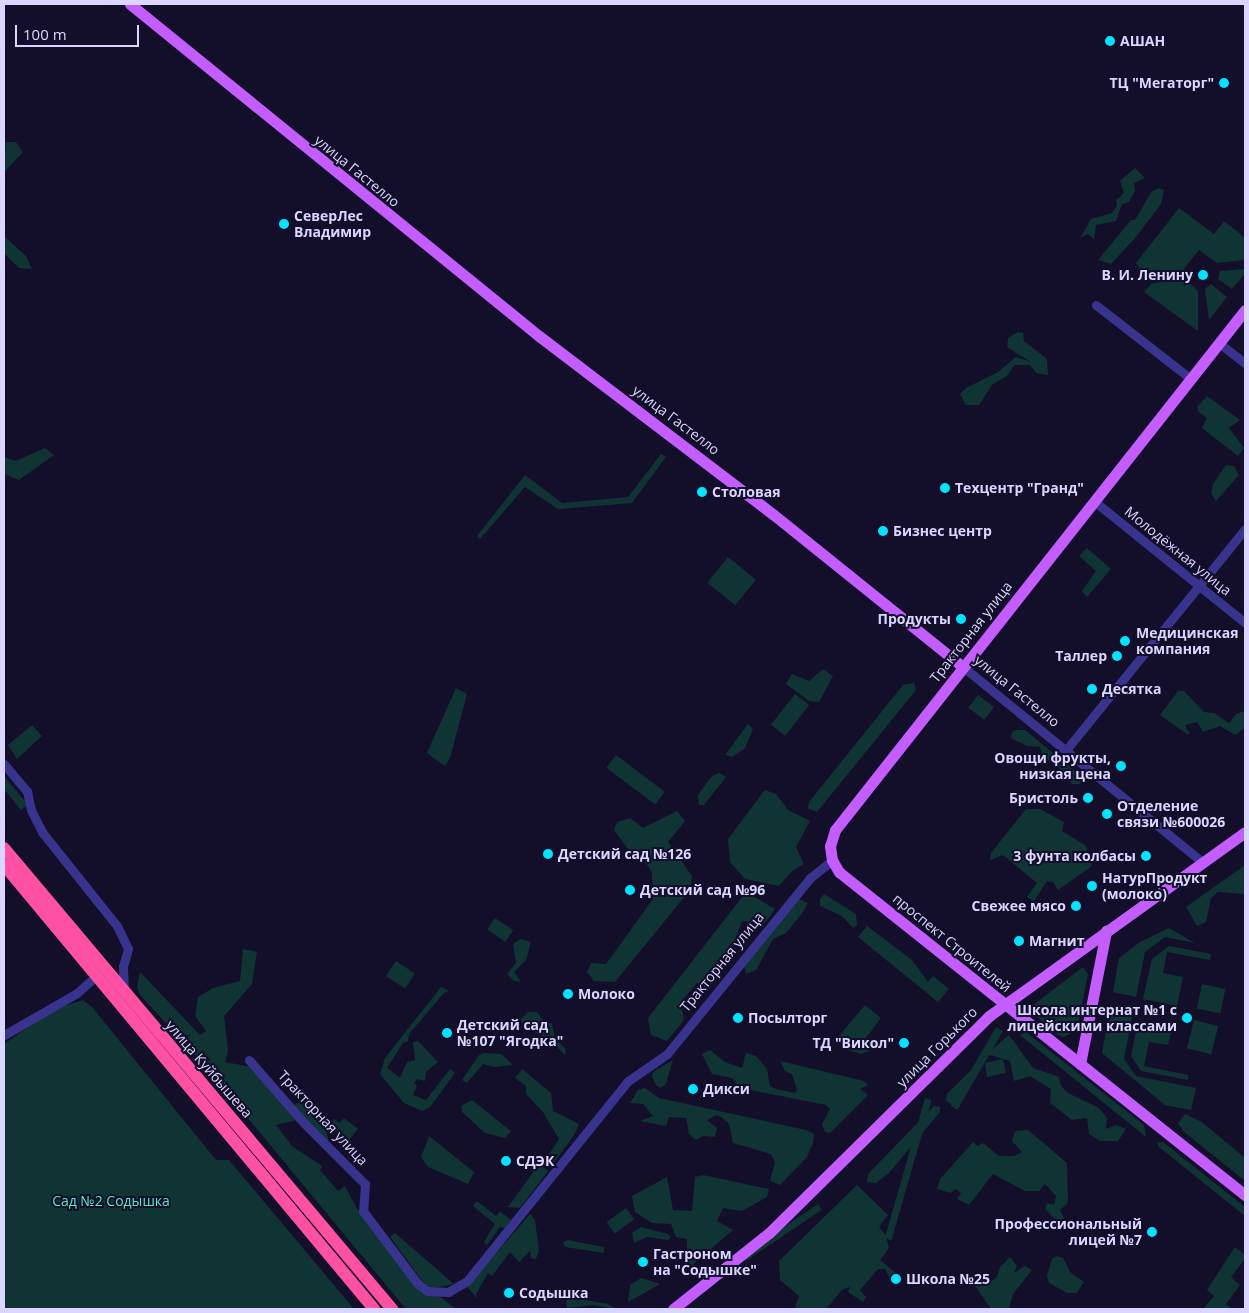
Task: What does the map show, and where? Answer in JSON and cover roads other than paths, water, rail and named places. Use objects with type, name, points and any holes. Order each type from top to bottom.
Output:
[{"type":"highway","name":"улица Куйбышева","points":[[4,848],[392,1309]]},
{"type":"highway","name":"улица Куйбышева","points":[[4,865],[275,1187],[374,1309]]},
{"type":"main road","name":"улица Гастелло","points":[[130,4],[523,324],[774,514],[962,666]]},
{"type":"main road","name":"Тракторная улица","points":[[832,860],[830,846],[834,830],[1245,310]]},
{"type":"main road","name":"улица Горького","points":[[673,1309],[769,1233],[989,1016],[1245,832]]},
{"type":"main road","name":"проспект Строителей","points":[[832,860],[840,872],[1245,1195]]},
{"type":"main road","points":[[1080,1064],[1106,932]]},
{"type":"street","points":[[1096,305],[1191,379]]},
{"type":"street","points":[[1219,343],[1245,363]]},
{"type":"street","name":"Молодёжная улица","points":[[1094,501],[1245,623]]},
{"type":"street","points":[[1066,750],[1245,529]]},
{"type":"street","name":"улица Гастелло","points":[[962,666],[1202,862]]},
{"type":"street","points":[[4,764],[27,792],[33,816],[42,832],[117,926],[128,949],[122,966],[125,993]]},
{"type":"street","name":"Тракторная улица","points":[[249,1060],[304,1124],[365,1184],[363,1211],[418,1284],[427,1291],[448,1292],[467,1281],[628,1082],[666,1054],[810,878],[832,860]]},
{"type":"street","points":[[4,1035],[77,993],[96,976]]},
{"type":"place","name":"АШАН","points":[[1110,41]]},
{"type":"place","name":"ТЦ \"Мегаторг\"","points":[[1224,83]]},
{"type":"place","name":"СеверЛес Владимир","points":[[284,224]]},
{"type":"place","name":"В. И. Ленину","points":[[1203,275]]},
{"type":"place","name":"Техцентр \"Гранд\"","points":[[945,488]]},
{"type":"place","name":"Столовая","points":[[702,492]]},
{"type":"place","name":"Бизнес центр","points":[[883,531]]},
{"type":"place","name":"Продукты","points":[[961,619]]},
{"type":"place","name":"Медицинская компания","points":[[1125,641]]},
{"type":"place","name":"Таллер","points":[[1117,656]]},
{"type":"place","name":"Десятка","points":[[1092,689]]},
{"type":"place","name":"Овощи фрукты, низкая цена","points":[[1121,766]]},
{"type":"place","name":"Бристоль","points":[[1088,798]]},
{"type":"place","name":"Отделение связи №600026","points":[[1107,814]]},
{"type":"place","name":"Детский сад №126","points":[[548,854]]},
{"type":"place","name":"3 фунта колбасы","points":[[1146,856]]},
{"type":"place","name":"НатурПродукт (молоко)","points":[[1092,886]]},
{"type":"place","name":"Детский сад №96","points":[[630,890]]},
{"type":"place","name":"Свежее мясо","points":[[1076,906]]},
{"type":"place","name":"Магнит","points":[[1019,941]]},
{"type":"place","name":"Молоко","points":[[568,994]]},
{"type":"place","name":"Посылторг","points":[[738,1018]]},
{"type":"place","name":"Школа интернат №1 с лицейскими классами","points":[[1187,1018]]},
{"type":"place","name":"Детский сад №107 \"Ягодка\"","points":[[447,1033]]},
{"type":"place","name":"ТД \"Викол\"","points":[[904,1043]]},
{"type":"place","name":"Дикси","points":[[693,1089]]},
{"type":"place","name":"СДЭК","points":[[506,1161]]},
{"type":"place","name":"Профессиональный лицей №7","points":[[1152,1232]]},
{"type":"place","name":"Гастроном на \"Содышке\"","points":[[643,1262]]},
{"type":"place","name":"Школа №25","points":[[896,1279]]},
{"type":"place","name":"Содышка","points":[[509,1293]]},
{"type":"park label","name":"Сад №2 Содышка","points":[[111,1201]]}]
